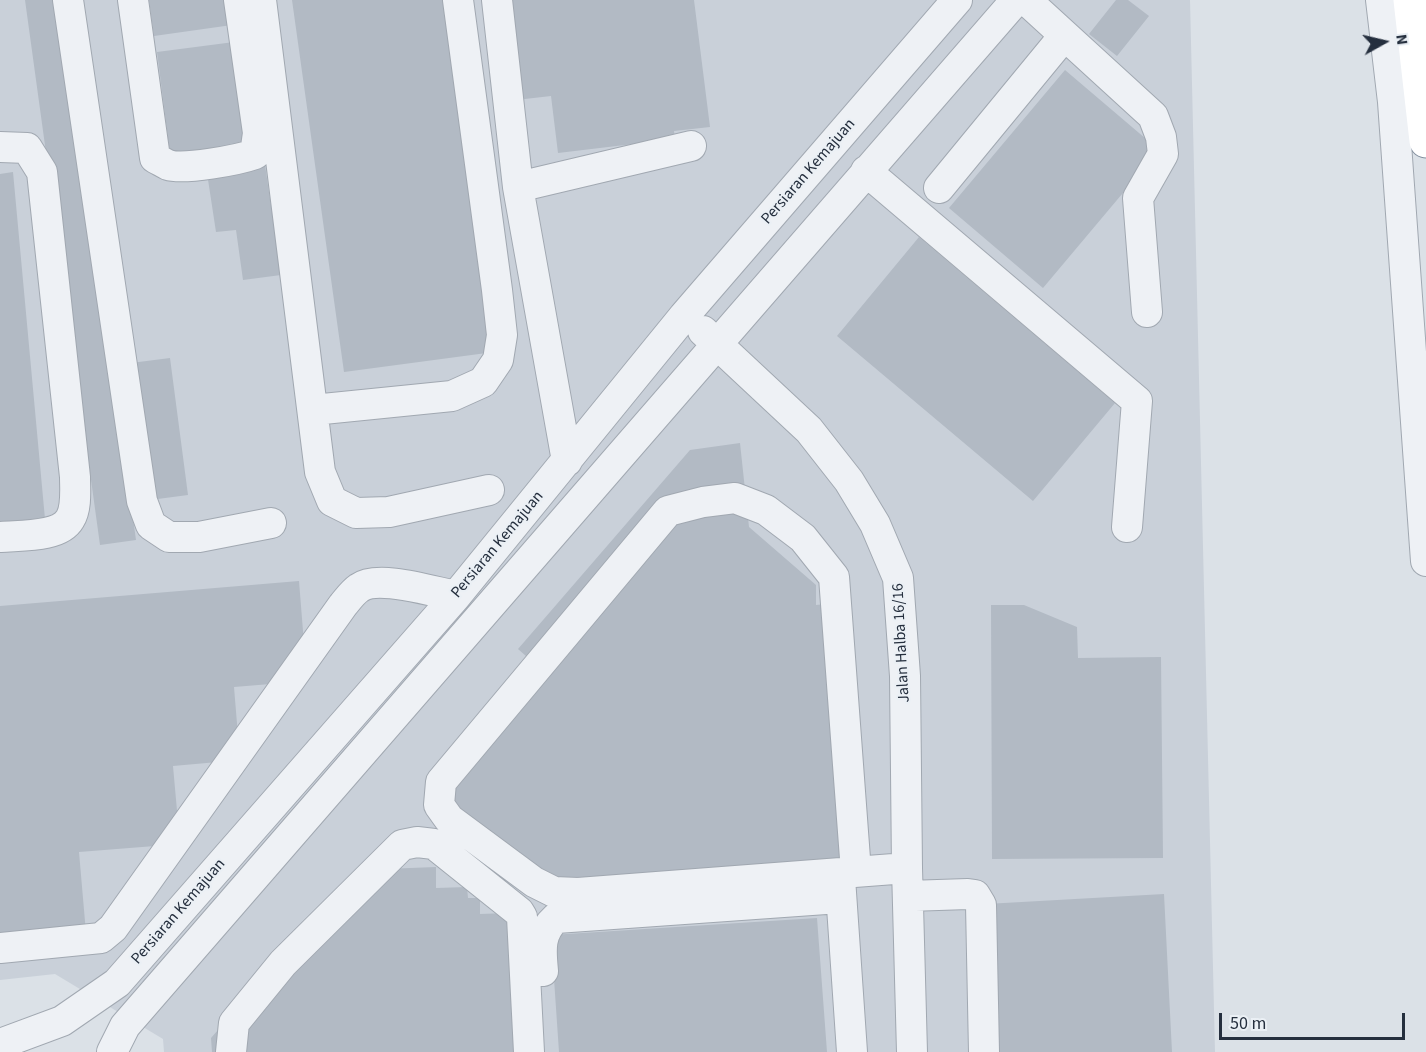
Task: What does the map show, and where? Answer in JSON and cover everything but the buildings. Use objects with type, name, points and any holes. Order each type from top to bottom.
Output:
[{"type":"highway","points":[[1410,0],[1426,141]]},
{"type":"street","points":[[68,0],[142,501],[151,525],[169,537],[199,537],[271,523]]},
{"type":"street","points":[[133,0],[155,158],[170,165],[185,166],[242,159],[255,154],[258,133],[239,0]]},
{"type":"street","points":[[261,0],[320,472],[332,501],[356,513],[389,512],[489,490]]},
{"type":"street","points":[[313,410],[452,396],[483,382],[498,360],[502,335],[458,0]]},
{"type":"street","points":[[497,0],[518,187],[567,461]]},
{"type":"street","name":"Persiaran Kemajuan","points":[[0,1044],[62,1020],[117,983],[456,596],[684,316],[957,0]]},
{"type":"street","name":"Persiaran Kemajuan","points":[[112,1052],[126,1026],[1016,0]]},
{"type":"street","points":[[1026,0],[1153,116],[1161,137],[1163,154],[1138,198],[1147,312]]},
{"type":"street","points":[[1381,0],[1393,102],[1422,432],[1426,561]]},
{"type":"street","points":[[939,188],[1064,36]]},
{"type":"street","points":[[518,187],[692,146]]},
{"type":"street","points":[[0,147],[27,148],[42,172],[75,477],[75,498],[70,519],[56,532],[0,537]]},
{"type":"street","points":[[866,171],[1137,401],[1127,527]]},
{"type":"street","name":"Jalan Halba 16/16","points":[[684,316],[717,342],[810,430],[849,481],[875,524],[898,578],[905,676],[912,1052]]},
{"type":"street","points":[[852,1052],[846,881],[834,578],[803,538],[766,510],[735,498],[703,502],[668,511],[441,782],[439,805],[449,819],[534,882],[554,892],[578,893],[846,881],[908,882],[975,896],[981,905],[984,1052]]},
{"type":"street","points":[[0,948],[102,938],[114,928],[343,605],[360,586],[376,582],[393,583],[456,596]]},
{"type":"street","points":[[231,1052],[234,1023],[283,963],[402,845],[417,842],[434,844],[519,912],[522,917],[529,1052]]},
{"type":"street","points":[[549,1052],[540,946],[547,926],[556,918],[846,881]]},
{"type":"shaded area","points":[[0,0],[1190,0],[1215,1052],[164,1052],[163,1039],[55,974],[0,980]]}]
